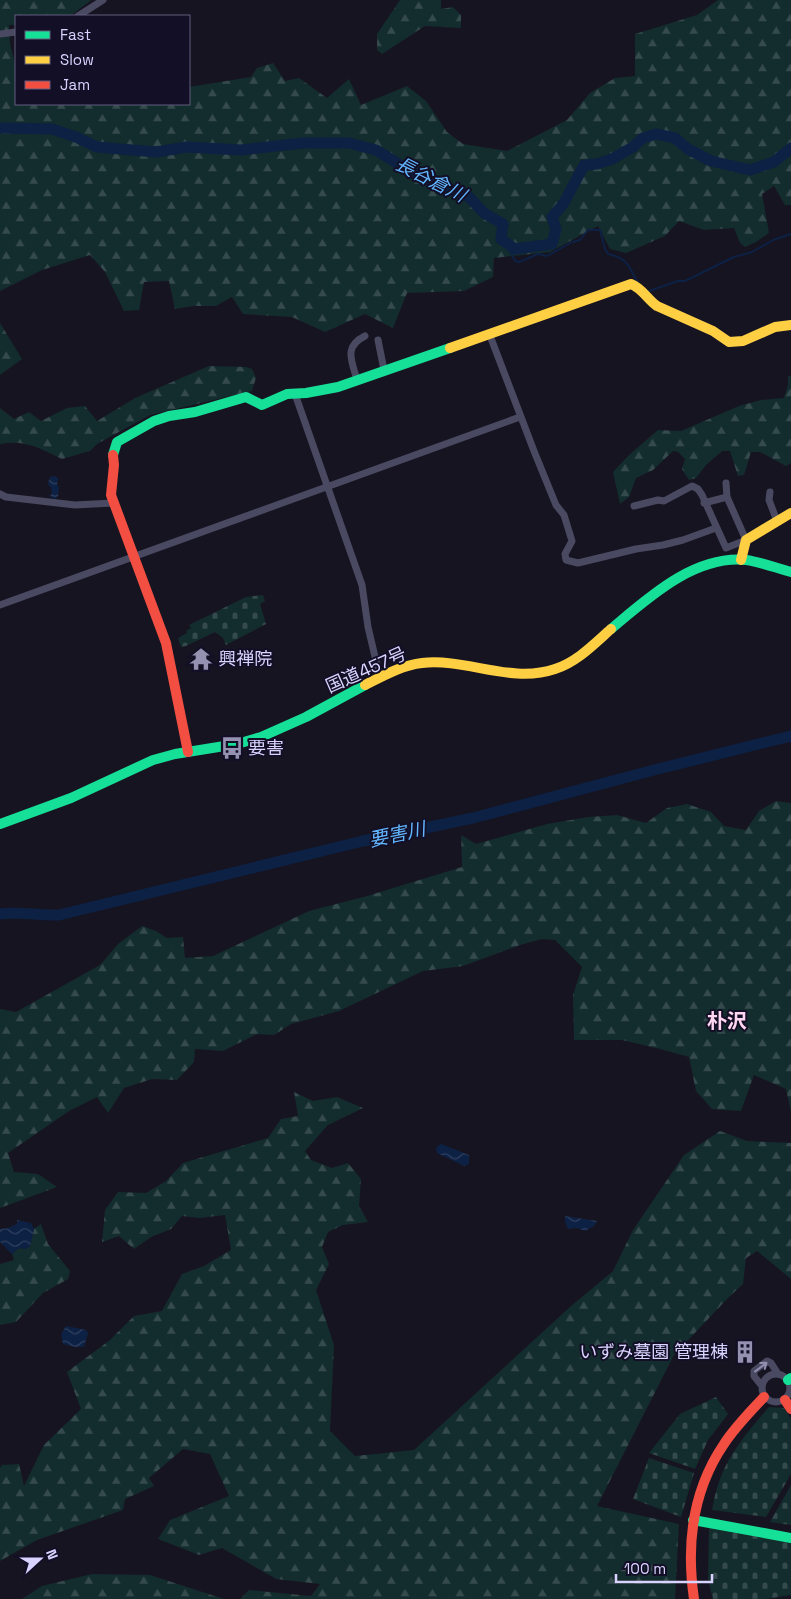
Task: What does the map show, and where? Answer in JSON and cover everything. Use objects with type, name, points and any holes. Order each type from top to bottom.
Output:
[{"type":"main road","points":[[188,752],[166,643],[111,495],[113,454],[117,442],[154,421],[169,416],[195,412],[246,397],[262,405],[287,394],[326,390],[631,284],[636,284],[651,302],[667,312],[715,332],[730,342],[739,344],[770,328],[791,324]]},
{"type":"main road","points":[[741,560],[746,540],[791,513]]},
{"type":"main road","name":"国道457号","points":[[0,824],[78,795],[162,757],[236,744],[261,737],[405,667],[423,663],[440,664],[516,674],[553,670],[572,662],[650,597],[668,585],[706,566],[741,560],[791,572]]},
{"type":"main road","points":[[694,1599],[690,1580],[689,1552],[696,1504],[709,1469],[722,1445],[763,1392]]},
{"type":"main road","points":[[693,1520],[791,1538]]},
{"type":"street","points":[[80,15],[103,0]]},
{"type":"street","points":[[0,34],[15,32]]},
{"type":"street","points":[[489,333],[520,417],[556,505],[564,515],[569,528],[572,541],[565,557],[569,562],[578,563],[636,549],[663,545],[716,528]]},
{"type":"street","points":[[357,380],[351,350],[354,341],[365,336]]},
{"type":"street","points":[[378,340],[384,370]]},
{"type":"street","points":[[296,394],[362,585],[368,627],[380,678]]},
{"type":"street","points":[[0,605],[520,417]]},
{"type":"street","points":[[634,506],[658,500],[664,502],[692,486],[698,489],[726,548],[746,540],[727,497],[726,483]]},
{"type":"street","points":[[770,492],[769,500],[778,521]]},
{"type":"street","points":[[0,494],[6,497],[75,505],[113,503]]},
{"type":"street","points":[[704,503],[727,497]]},
{"type":"street","points":[[767,1361],[771,1363],[778,1374],[790,1379],[791,1388],[788,1404],[772,1402],[763,1392],[754,1376],[754,1371],[767,1361]]},
{"type":"street","points":[[763,1392],[764,1379],[778,1374]]},
{"type":"green space","points":[[0,0],[91,0],[70,15],[15,15],[15,25],[9,25],[10,44],[15,63],[15,105],[190,105],[190,87],[251,77],[257,68],[273,63],[285,81],[299,78],[327,98],[349,79],[361,105],[407,86],[426,101],[447,132],[463,144],[507,151],[567,120],[590,93],[615,78],[635,76],[635,34],[697,15],[718,0],[791,0],[791,205],[785,205],[774,186],[762,194],[769,233],[745,247],[740,243],[734,228],[704,230],[679,221],[665,236],[626,253],[610,249],[598,226],[550,252],[494,258],[493,277],[464,291],[407,293],[393,328],[365,314],[325,332],[292,317],[243,314],[232,297],[216,306],[194,306],[175,309],[169,281],[144,282],[139,310],[124,311],[105,272],[90,255],[42,270],[0,291]]},
{"type":"green space","points":[[400,0],[441,0],[441,9],[453,7],[461,15],[461,28],[425,26],[382,54],[377,50],[377,34]]},
{"type":"green space","points":[[0,323],[22,359],[0,375]]},
{"type":"green space","points":[[209,366],[246,367],[252,369],[256,378],[252,391],[150,415],[97,444],[90,451],[62,459],[25,444],[0,444],[0,408],[14,419],[29,412],[41,421],[67,408],[85,406],[97,421],[135,398]]},
{"type":"green space","points":[[788,376],[791,376],[791,463],[786,466],[760,452],[751,452],[744,475],[738,476],[730,451],[722,451],[706,465],[696,478],[689,480],[682,469],[685,459],[678,452],[673,451],[653,470],[636,478],[629,497],[620,504],[613,472],[629,455],[658,430],[681,431],[739,406],[761,400],[784,398],[788,385]]},
{"type":"green space","points":[[263,595],[265,601],[260,604],[266,624],[226,645],[223,638],[215,632],[181,647],[178,638],[187,633],[186,631],[191,628],[189,625],[246,597]]},
{"type":"green space","points":[[776,801],[791,803],[791,1112],[786,1089],[754,1075],[741,1111],[712,1109],[696,1091],[689,1057],[622,1040],[574,1040],[573,995],[582,967],[555,940],[542,939],[463,966],[423,971],[339,1011],[291,1024],[274,1035],[257,1034],[223,1051],[195,1049],[194,1062],[177,1080],[152,1079],[124,1088],[108,1113],[97,1097],[69,1111],[8,1153],[14,1172],[38,1174],[57,1187],[0,1208],[0,1009],[16,1012],[100,965],[118,944],[142,926],[156,931],[167,938],[183,937],[185,958],[213,956],[309,911],[367,896],[462,867],[461,835],[476,844],[547,824],[589,817],[617,815],[646,823],[667,808],[687,804],[711,812],[724,826],[746,830],[759,811]]},
{"type":"green space","points":[[294,1092],[313,1101],[337,1097],[363,1108],[328,1125],[305,1151],[311,1160],[332,1168],[348,1163],[361,1179],[359,1206],[368,1222],[343,1225],[328,1232],[322,1247],[329,1264],[316,1290],[334,1345],[330,1431],[355,1456],[414,1450],[570,1307],[613,1271],[633,1230],[684,1155],[720,1131],[747,1141],[791,1143],[791,1279],[757,1251],[746,1258],[743,1284],[674,1355],[597,1506],[679,1524],[675,1599],[240,1599],[249,1590],[311,1596],[320,1584],[276,1579],[222,1548],[199,1555],[158,1539],[170,1520],[229,1496],[210,1454],[183,1449],[149,1478],[154,1486],[125,1499],[123,1510],[37,1540],[0,1561],[0,1468],[2,1465],[19,1464],[24,1486],[44,1445],[81,1409],[67,1372],[110,1340],[134,1316],[162,1311],[182,1274],[204,1266],[231,1250],[225,1215],[199,1218],[182,1216],[171,1229],[151,1237],[134,1249],[119,1236],[102,1242],[105,1210],[118,1192],[146,1193],[166,1181],[183,1163],[268,1138],[281,1119],[298,1116]]},
{"type":"green space","points":[[41,1224],[48,1244],[70,1271],[68,1279],[43,1293],[16,1322],[0,1325],[0,1264],[14,1260],[12,1254],[19,1248],[26,1249],[30,1246],[34,1229]]},
{"type":"green space","points":[[716,1397],[728,1414],[708,1440],[695,1469],[649,1453],[680,1414]]},
{"type":"green space","points":[[769,1407],[784,1408],[791,1419],[791,1474],[766,1517],[712,1510],[719,1483],[729,1459]]},
{"type":"green space","points":[[649,1458],[694,1473],[681,1517],[633,1499]]},
{"type":"green space","points":[[791,1485],[791,1525],[770,1522]]},
{"type":"green space","points":[[709,1527],[791,1541],[791,1595],[765,1599],[713,1599],[708,1580]]},
{"type":"green space","points":[[92,1574],[150,1575],[224,1599],[22,1599],[42,1586]]},
{"type":"water","points":[[55,476],[58,478],[57,485],[59,487],[58,496],[55,499],[49,496],[52,494],[48,483],[50,477]]},
{"type":"water","points":[[441,1144],[469,1155],[469,1164],[464,1166],[437,1153],[436,1148]]},
{"type":"water","points":[[565,1216],[597,1221],[594,1226],[585,1231],[577,1228],[568,1229]]},
{"type":"water","points":[[17,1220],[31,1223],[34,1229],[30,1246],[26,1249],[19,1248],[12,1254],[0,1242],[0,1229],[17,1224]]},
{"type":"water","points":[[66,1326],[86,1330],[88,1333],[84,1347],[63,1344],[61,1334]]},
{"type":"waterway","name":"長谷倉川","points":[[0,128],[52,129],[97,147],[156,152],[187,147],[241,150],[303,143],[349,143],[376,150],[418,176],[469,197],[484,213],[503,224],[501,239],[515,249],[552,244],[556,229],[552,217],[564,203],[584,165],[597,164],[612,159],[633,147],[643,138],[656,134],[675,138],[688,149],[711,161],[750,170],[774,162],[791,148]]},
{"type":"waterway","points":[[505,241],[515,261],[519,262],[538,254],[547,256],[572,242],[580,240],[588,230],[600,230],[608,254],[624,261],[638,283]]},
{"type":"waterway","points":[[646,292],[678,281],[685,281],[734,257],[752,252],[773,240],[791,234]]},
{"type":"waterway","name":"要害川","points":[[0,914],[59,915],[363,841],[473,818],[791,736]]},
{"type":"traffic: fast","points":[[113,455],[117,442],[154,421],[169,416],[195,412],[246,397],[262,405],[287,394],[306,393],[338,387],[450,348]]},
{"type":"traffic: fast","points":[[611,629],[656,592],[690,571],[708,564],[727,560],[746,560],[791,572]]},
{"type":"traffic: fast","points":[[0,824],[71,798],[153,760],[175,754],[237,744],[261,737],[306,717],[365,685]]},
{"type":"traffic: fast","points":[[693,1520],[791,1538]]},
{"type":"traffic: slow","points":[[450,348],[631,284],[657,306],[713,331],[729,342],[743,341],[775,327],[791,325]]},
{"type":"traffic: slow","points":[[741,560],[746,540],[791,513]]},
{"type":"traffic: slow","points":[[365,685],[400,668],[422,663],[439,662],[522,674],[538,673],[555,669],[571,662],[611,629]]},
{"type":"traffic: jam","points":[[113,455],[111,495],[166,643],[188,752]]},
{"type":"traffic: jam","points":[[694,1599],[691,1558],[694,1519],[698,1499],[713,1462],[728,1438],[764,1397]]},
{"type":"traffic: jam","points":[[785,1400],[791,1409]]},
{"type":"place","name":"興禅院","points":[[201,659]]},
{"type":"place","name":"要害","points":[[232,748]]},
{"type":"place","name":"いずみ墓園 管理棟","points":[[745,1352]]},
{"type":"district","name":"朴沢","points":[[727,1021]]}]
